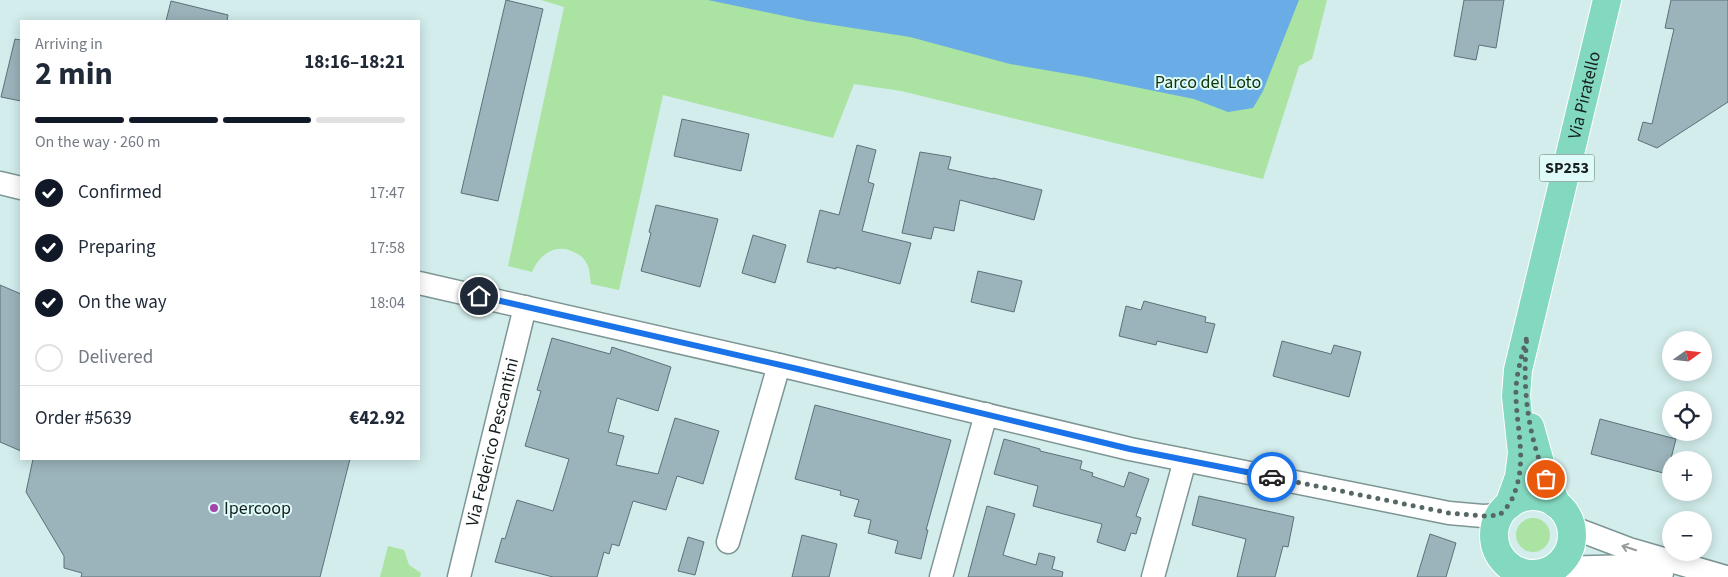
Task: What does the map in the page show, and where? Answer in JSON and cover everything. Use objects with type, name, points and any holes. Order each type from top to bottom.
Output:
[{"type":"main road","name":"Via Piratello","points":[[1498,537],[1519,477],[1522,453],[1516,396],[1518,370],[1607,0]]},
{"type":"main road","name":"Via Piratello","points":[[1527,336],[1524,369],[1527,414],[1541,466],[1556,504],[1568,518],[1571,527]]},
{"type":"main road","points":[[1556,504],[1545,498],[1532,496],[1520,499],[1498,537],[1504,562],[1522,573],[1539,573],[1563,560],[1569,550],[1572,538],[1571,527]]},
{"type":"street","points":[[0,183],[20,188]]},
{"type":"street","points":[[420,283],[779,365],[1130,449],[1449,513],[1483,516],[1498,537]]},
{"type":"street","name":"Via Federico Pescantini","points":[[459,577],[525,307]]},
{"type":"street","points":[[728,542],[779,365]]},
{"type":"street","points":[[941,577],[986,414]]},
{"type":"street","points":[[1152,577],[1185,460]]},
{"type":"street","points":[[1571,527],[1629,549],[1726,577]]},
{"type":"street","points":[[1539,573],[1634,566],[1675,577]]},
{"type":"green space","name":"Parco del Loto","points":[[541,0],[1327,0],[1312,59],[1299,66],[1263,179],[901,91],[854,84],[833,138],[663,95],[619,290],[591,284],[589,269],[585,261],[580,255],[569,250],[556,249],[550,251],[540,259],[532,272],[508,266],[564,7]]},
{"type":"green space","points":[[1533,518],[1545,523],[1550,535],[1545,547],[1533,552],[1521,547],[1516,535],[1521,523]]},
{"type":"green space","points":[[388,546],[404,550],[409,565],[421,573],[420,577],[380,577]]},
{"type":"water","points":[[708,0],[1299,0],[1263,91],[1253,108],[1228,112],[1194,99],[1010,64],[910,37],[808,21]]},
{"type":"building","points":[[506,0],[543,9],[498,201],[461,193]]},
{"type":"building","points":[[1464,0],[1504,0],[1496,48],[1479,45],[1476,60],[1454,56]]},
{"type":"building","points":[[1671,0],[1728,0],[1728,102],[1657,148],[1638,140],[1643,122],[1652,124],[1674,29],[1665,28]]},
{"type":"building","points":[[171,1],[228,15],[227,20],[166,20]]},
{"type":"building","points":[[15,39],[20,40],[20,101],[1,97]]},
{"type":"building","points":[[682,119],[749,134],[741,171],[674,156]]},
{"type":"building","points":[[857,145],[876,150],[868,182],[874,184],[862,231],[911,243],[900,284],[836,267],[836,269],[807,262],[820,210],[839,215]]},
{"type":"building","points":[[920,152],[951,157],[948,169],[1042,190],[1034,220],[960,200],[954,231],[934,227],[931,239],[902,233]]},
{"type":"building","points":[[656,205],[718,219],[700,287],[641,271]]},
{"type":"building","points":[[753,235],[786,245],[775,283],[742,273]]},
{"type":"building","points":[[978,271],[1022,281],[1014,312],[971,302]]},
{"type":"building","points":[[0,285],[20,294],[20,451],[0,442]]},
{"type":"building","points":[[1144,301],[1206,317],[1205,322],[1215,324],[1207,353],[1157,341],[1156,345],[1119,336],[1126,306],[1141,310]]},
{"type":"building","points":[[552,338],[610,354],[612,347],[671,367],[658,411],[617,398],[608,432],[624,436],[616,465],[658,474],[675,418],[719,431],[703,484],[677,476],[666,510],[633,501],[619,546],[612,544],[609,554],[604,552],[597,577],[553,577],[495,562],[502,538],[505,539],[517,500],[553,511],[569,459],[525,446],[541,391],[537,390]]},
{"type":"building","points":[[1282,341],[1331,354],[1334,345],[1361,352],[1349,397],[1273,376]]},
{"type":"building","points":[[815,405],[951,440],[926,530],[928,530],[921,559],[895,553],[898,541],[868,533],[871,520],[854,516],[859,500],[840,495],[841,491],[795,479]]},
{"type":"building","points":[[1600,419],[1662,435],[1662,441],[1675,441],[1673,451],[1662,451],[1662,473],[1591,454]]},
{"type":"building","points":[[1004,439],[1040,449],[1040,451],[1082,461],[1080,469],[1093,473],[1092,476],[1124,487],[1129,472],[1149,479],[1136,516],[1141,518],[1136,534],[1131,533],[1125,551],[1097,542],[1102,524],[1033,506],[1038,486],[994,474]]},
{"type":"building","points":[[33,460],[350,460],[320,577],[81,577],[82,573],[64,568],[64,556],[26,492]]},
{"type":"building","points":[[1199,496],[1294,517],[1288,547],[1283,546],[1275,577],[1237,577],[1246,539],[1192,525]]},
{"type":"building","points":[[987,506],[1015,514],[1003,555],[1036,565],[1039,553],[1055,557],[1052,569],[1063,572],[1062,577],[968,577]]},
{"type":"building","points":[[1430,534],[1456,543],[1446,577],[1417,577]]},
{"type":"building","points":[[802,535],[837,544],[829,577],[792,577]]},
{"type":"building","points":[[688,537],[704,542],[695,575],[678,571]]},
{"type":"way so far","points":[[1272,477],[1449,513],[1483,516],[1500,515],[1509,505],[1519,477],[1522,453],[1516,396],[1518,370],[1527,336],[1524,369],[1527,414],[1546,479]]},
{"type":"place","name":"Ipercoop","points":[[214,508]]},
{"type":"route","points":[[479,296],[798,369],[1130,449],[1272,477]]}]
